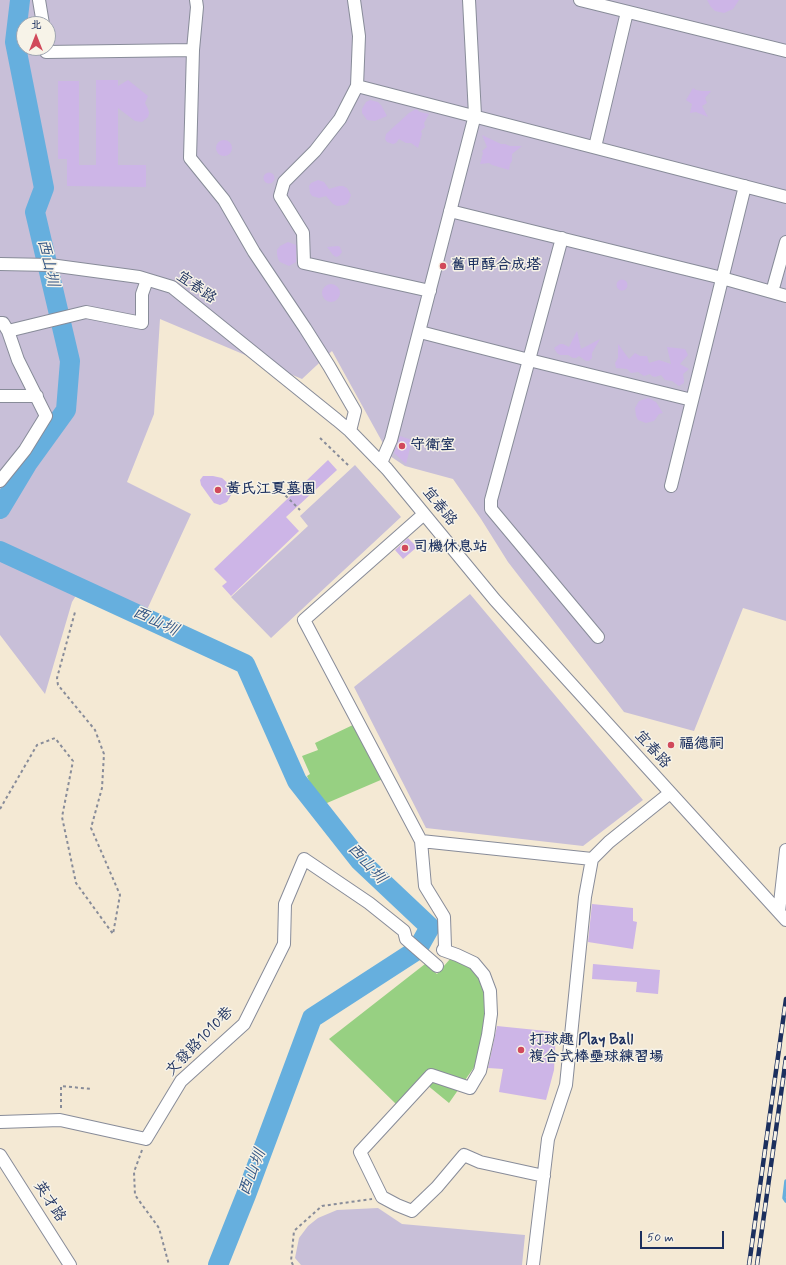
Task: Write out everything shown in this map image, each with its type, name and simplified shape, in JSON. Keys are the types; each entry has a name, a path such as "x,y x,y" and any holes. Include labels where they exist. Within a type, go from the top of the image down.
{"street":[{"path":"40,0 42,16"},
{"path":"196,0 197,7 193,50 190,158 224,200 254,252 305,328 355,411 350,431"},
{"path":"354,0 359,36 357,86 340,119 315,152 284,182 280,196 303,233 304,263 430,291"},
{"path":"381,463 391,440 475,115 469,0"},
{"path":"580,0 786,51"},
{"path":"594,147 627,12"},
{"path":"56,52 193,50"},
{"path":"357,86 475,115 786,197"},
{"path":"671,486 745,186"},
{"path":"450,212 562,238 722,278 786,296"},
{"path":"562,238 491,500 491,509 598,637"},
{"path":"772,292 786,242"},
{"name":"宜春路","path":"6,264 50,265 139,278 172,287 350,431 381,463 495,600 782,916"},
{"path":"0,481 24,450 46,416 18,360 4,327 86,312 142,323 142,294 147,280"},
{"path":"420,332 692,400"},
{"path":"0,396 37,396"},
{"path":"424,514 304,620 421,841 425,886 444,917 445,947 443,950 474,963 484,976 490,991 491,1014 480,1071 470,1088 431,1075 360,1152 382,1197 412,1211 437,1187 464,1155 480,1162 544,1176"},
{"path":"533,1265 548,1139 566,1085 585,897 592,859 609,842 670,793"},
{"path":"421,841 592,859"},
{"path":"782,916 786,850"},
{"name":"文發路1010巷","path":"146,1139 182,1081 244,1024 284,944 285,904 304,859 369,903 398,926 404,931 406,939 437,966"},
{"path":"0,1122 60,1120 146,1139"},
{"name":"英才路","path":"0,1155 70,1265"}],"path":[{"path":"320,438 349,466"},
{"path":"277,487 300,510"},
{"path":"0,809 37,745 55,738 73,761 62,817 76,883 113,934 120,895 91,828 102,788 104,754 95,730 58,685 57,678 76,612"},
{"path":"60,1120 61,1086 92,1089"},
{"path":"146,1139 134,1172 136,1195 159,1228 169,1265"},
{"path":"293,1265 290,1261 294,1231 322,1206 382,1197"}],"shaded area":[{"path":"0,0 786,0 786,621 743,608 694,731 624,712 508,562 481,519 453,479 405,466 390,456 332,351 302,379 160,319 154,414 127,482 191,514 145,614 83,584 72,602 45,694 0,635"},
{"path":"355,465 401,517 271,638 231,597 308,526 300,516"},
{"path":"470,594 643,800 583,846 426,828 354,687"},
{"path":"378,1208 402,1224 525,1235 522,1265 301,1265 295,1258 299,1238 308,1226 318,1218 337,1210"}],"green space":[{"path":"355,724 383,779 320,806 307,776 310,774 302,756 318,750 315,743"},
{"path":"450,959 456,960 476,970 487,997 487,1025 477,1063 449,1103 421,1080 396,1104 329,1039 425,964 437,974"}],"building":[{"path":"707,0 739,0 733,9 724,13 715,11"},
{"path":"96,80 118,80 118,86 128,80 148,96 145,103 149,113 148,117 142,122 135,121 118,108 118,165 146,165 146,187 67,186 67,159 58,159 58,81 79,81 79,165 96,165"},
{"path":"693,88 702,91 711,91 705,98 707,103 702,106 708,117 696,112 690,113 692,104 686,100"},
{"path":"370,100 378,102 387,116 375,121 367,120 362,113 362,109 366,102"},
{"path":"416,109 420,112 429,114 424,123 425,127 421,131 422,134 418,148 411,143 406,143 399,139 393,144 387,142 385,139 386,134 409,113"},
{"path":"482,135 501,144 522,146 512,154 512,161 509,170 489,163 480,164 483,153 482,151 487,147"},
{"path":"224,140 231,145 232,148 227,155 224,156 217,151 216,148 221,141"},
{"path":"267,173 271,173 273,174 273,182 267,183 264,180 264,176"},
{"path":"318,180 324,182 329,189 339,186 347,188 351,195 348,203 337,206 333,204 326,196 319,198 312,196 309,186 311,183"},
{"path":"288,242 296,245 296,262 289,266 280,262 277,254 277,250 280,246"},
{"path":"338,246 342,252 336,257 327,247"},
{"path":"622,279 626,281 628,285 626,289 622,291 618,289 616,285 618,281"},
{"path":"331,284 337,287 340,293 337,299 331,302 325,299 322,293 325,287"},
{"path":"577,331 581,349 600,339 592,353 592,358 589,361 586,361 579,356 573,358 568,355 560,355 554,348 560,344 569,347"},
{"path":"618,344 629,359 635,353 640,356 647,356 649,363 659,360 671,364 667,347 685,349 688,355 680,364 689,369 683,374 684,383 679,386 672,381 665,380 661,375 655,377 650,374 644,376 638,372 631,373 627,369 616,368 615,363 618,358"},
{"path":"648,398 656,402 663,413 659,414 654,421 646,423 638,420 635,408 639,401"},
{"name":"守衛室","path":"400,436 412,440 406,464 394,453"},
{"path":"328,460 337,470 286,517 299,531 231,596 222,586 227,582 214,569"},
{"name":"黃氏江夏墓園","path":"203,476 222,478 231,486 231,495 227,502 220,505 214,503 201,485 200,480"},
{"name":"司機休息站","path":"408,538 417,547 403,559 395,550"},
{"path":"592,904 633,908 633,921 637,922 633,949 588,942"},
{"path":"593,964 660,970 658,994 636,992 637,982 592,979"},
{"name":"打球趣 Play Ball 複合式棒壘球練習場","path":"497,1026 556,1032 554,1070 546,1100 499,1092 503,1069 488,1068"}],"waterway":[{"name":"西山圳","path":"0,509 27,464 66,410 70,361 35,212 44,188 15,42 20,0"},
{"name":"西山圳","path":"0,551 245,664 297,781 360,861 430,927 417,950 312,1018 246,1195 218,1265"},
{"path":"786,1181 784,1198 786,1201"}],"railway":[{"path":"749,1265 786,999"},
{"path":"757,1265 786,1058"}],"place":[{"name":"舊甲醇合成塔","path":"443,266"},
{"name":"守衛室","path":"402,446"},
{"name":"黃氏江夏墓園","path":"218,490"},
{"name":"司機休息站","path":"405,548"},
{"name":"福德祠","path":"671,745"},
{"name":"打球趣 Play Ball 複合式棒壘球練習場","path":"521,1050"}]}
